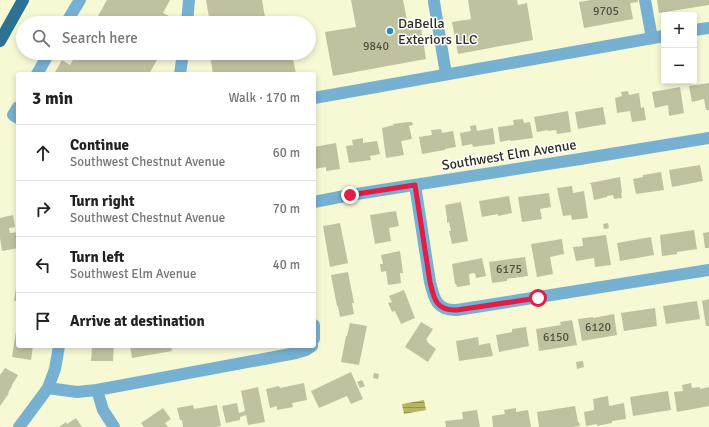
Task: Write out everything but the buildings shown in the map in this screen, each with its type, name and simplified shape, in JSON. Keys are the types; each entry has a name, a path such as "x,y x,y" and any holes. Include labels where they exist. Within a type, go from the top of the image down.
{"main road":[{"path":"0,41 23,0"}],"street":[{"path":"70,16 80,0"},
{"path":"187,16 189,0"},
{"path":"645,0 652,38"},
{"path":"434,2 446,74"},
{"path":"697,30 709,28"},
{"path":"316,98 661,36"},
{"path":"38,72 45,60"},
{"path":"180,72 182,60"},
{"name":"Southwest Elm Avenue","path":"316,202 709,138"},
{"path":"415,185 430,282 434,298 441,307 449,311 709,270"},
{"path":"19,427 48,388 55,369 59,348"},
{"path":"48,388 76,392 97,390 296,353 309,348"},
{"path":"97,390 103,410 114,427"}],"shaded area":[{"path":"424,400 426,410 404,414 402,404"}],"place":[{"name":"DaBella Exteriors LLC","path":"390,31"}],"route":[{"path":"350,195 415,185 430,282 434,298 441,307 449,311 538,298"}]}
